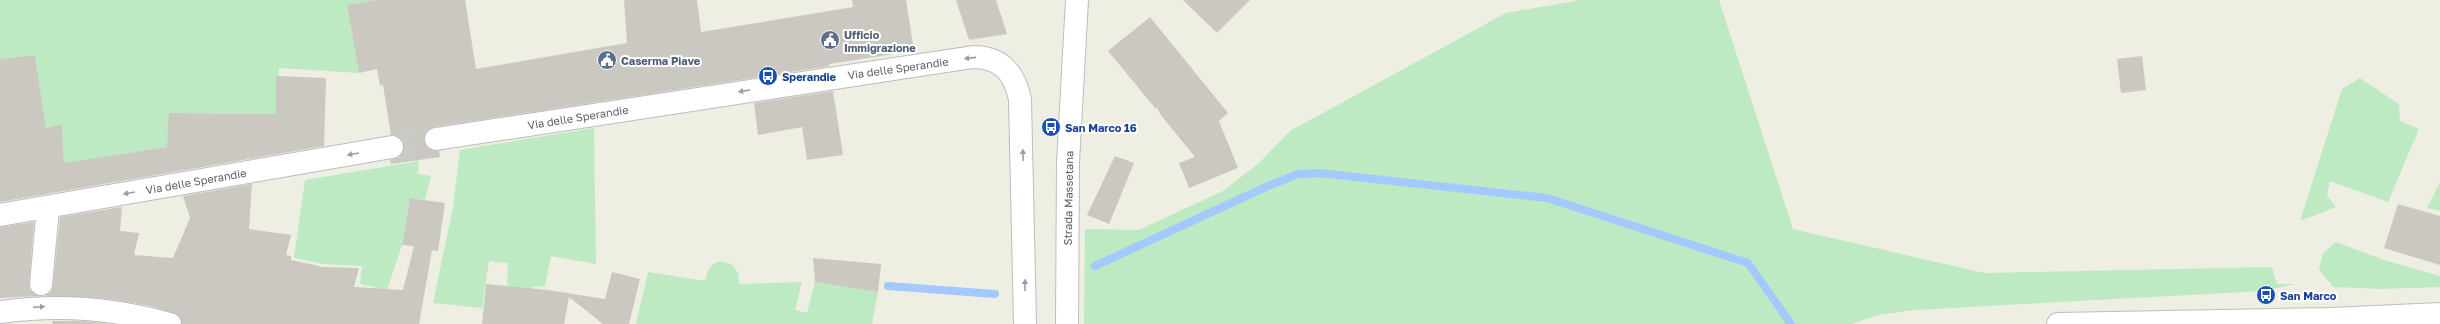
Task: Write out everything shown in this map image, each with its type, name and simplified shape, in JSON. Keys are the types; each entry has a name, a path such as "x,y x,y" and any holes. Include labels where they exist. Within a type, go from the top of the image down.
{"street":[{"name":"Strada Massetana","path":"1067,324 1068,162 1077,0"},
{"name":"Via delle Sperandie","path":"436,139 828,78 973,57 991,58 1008,72 1016,84 1020,99 1025,324"},
{"name":"Via delle Sperandie","path":"0,215 48,208 392,147"},
{"path":"41,284 48,208"},
{"path":"0,312 39,307 63,307 123,314 170,324"},
{"path":"2058,324 2330,319 2440,314"}],"green space":[{"path":"0,0 376,0 347,5 359,73 279,68 276,114 170,113 167,147 64,163 62,126 46,128 35,55 0,59"},
{"path":"1581,0 1719,0 1793,229 1984,273 2272,267 2277,284 2296,284 2262,291 1915,310 1878,315 1852,324 1084,324 1085,229 1139,230 1223,191 1259,163 1290,131 1506,13"},
{"path":"2360,78 2399,104 2400,121 2419,129 2388,202 2330,181 2327,195 2336,207 2300,221 2342,89"},
{"path":"594,128 596,264 551,256 545,286 532,287 533,298 507,285 508,263 489,261 482,308 433,303 453,207 460,150"},
{"path":"419,161 418,174 431,176 425,200 410,198 402,245 387,290 360,284 362,266 322,264 294,258 305,180"},
{"path":"2440,182 2440,211 2427,208"},
{"path":"2336,242 2384,260 2440,276 2440,287 2382,289 2333,287 2319,269 2323,253"},
{"path":"721,261 733,265 739,275 739,284 802,282 795,310 807,313 815,282 878,292 872,324 636,324 648,272 705,281 712,265"}],"building":[{"name":"Caserma Piave","path":"376,0 465,0 476,69 627,43 624,0 697,0 701,32 853,7 852,0 906,0 914,51 829,64 830,66 434,127 425,134 424,141 431,150 439,151 440,157 391,164 390,160 400,157 404,152 404,144 401,139 391,135 383,85 380,86 377,69 359,73 347,5"},
{"path":"956,0 996,0 1007,34 969,40"},
{"path":"1183,0 1250,0 1217,33"},
{"path":"1150,17 1228,113 1219,121 1238,168 1189,188 1179,163 1195,157 1160,114 1157,107 1156,109 1108,51"},
{"path":"35,55 46,128 62,125 64,163 167,147 169,113 276,114 276,77 278,76 326,78 324,146 0,202 0,59"},
{"path":"2142,56 2146,90 2121,93 2117,59"},
{"path":"833,91 843,155 807,160 802,127 758,135 754,103"},
{"path":"1115,156 1134,163 1109,224 1087,215"},
{"path":"252,184 249,229 291,235 286,255 291,256 291,260 323,267 359,268 354,287 403,290 414,246 402,245 410,198 445,203 438,251 432,250 419,324 182,324 178,315 151,306 108,299 44,296 51,292 53,285 60,217 122,207 120,231 139,233 134,255 173,258 190,218 183,196"},
{"path":"2398,204 2440,216 2440,265 2384,248"},
{"path":"34,222 29,283 30,290 39,296 0,298 0,227"},
{"path":"813,258 881,264 878,292 815,282"},
{"path":"612,272 640,279 629,324 603,324 569,297 564,324 482,324 486,284 548,290 605,299"},
{"path":"52,321 85,321 108,324 53,324"}],"waterway":[{"path":"1095,266 1268,186 1298,174 1320,173 1547,198 1748,263 1791,324"},
{"path":"888,286 995,294"}],"tunnel":[{"path":"392,147 436,139"}],"place":[{"name":"Ufficio Immigrazione","path":"830,40"},
{"name":"Caserma Piave","path":"607,60"},
{"name":"Sperandie","path":"768,76"},
{"name":"San Marco 16","path":"1051,127"},
{"name":"San Marco","path":"2266,295"}]}
